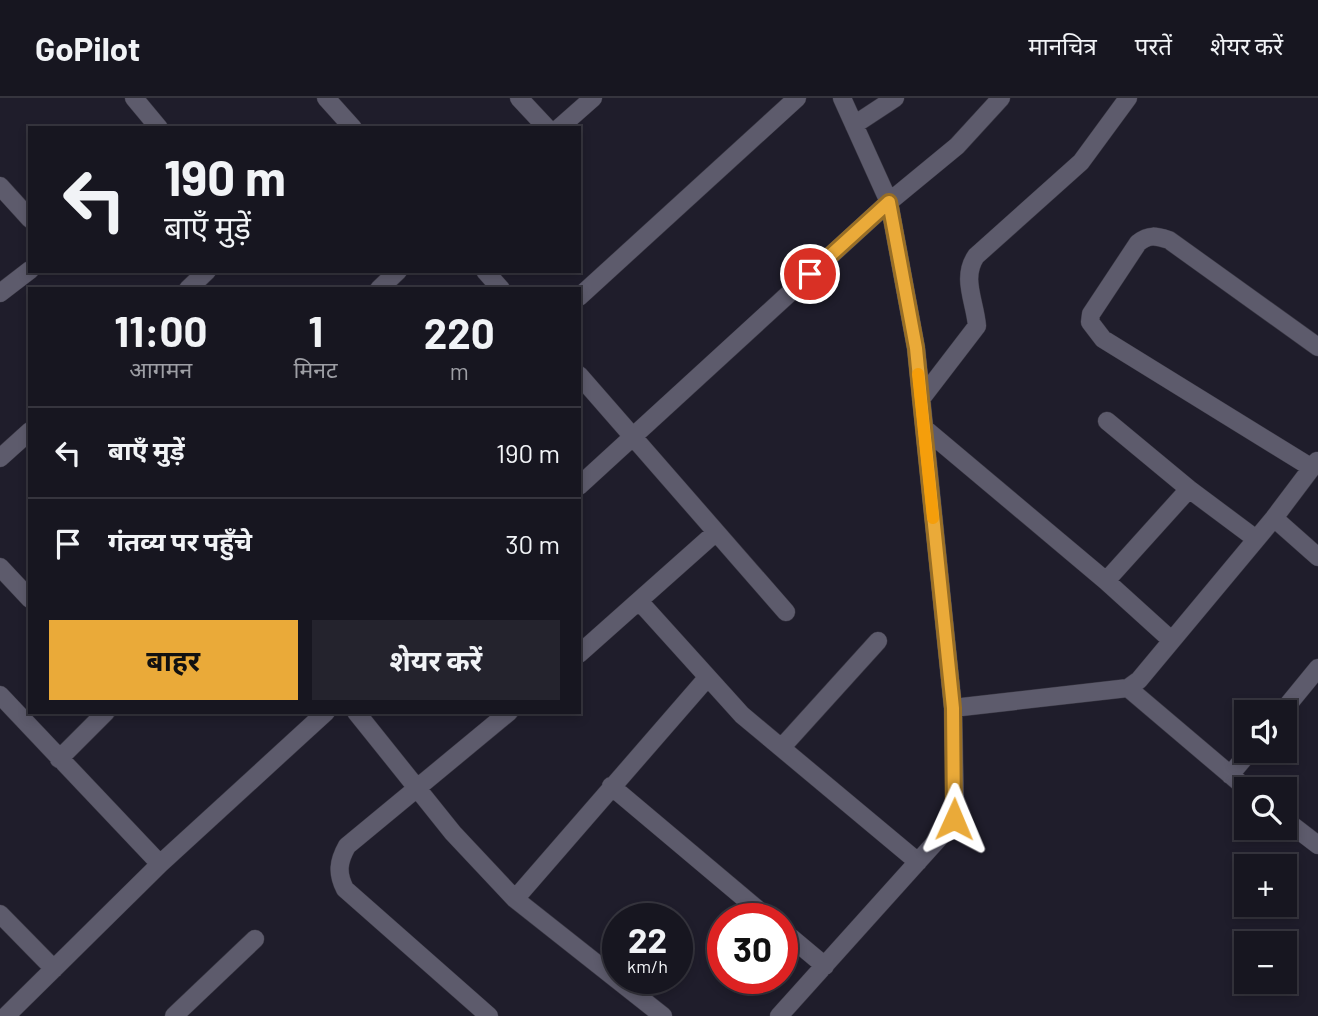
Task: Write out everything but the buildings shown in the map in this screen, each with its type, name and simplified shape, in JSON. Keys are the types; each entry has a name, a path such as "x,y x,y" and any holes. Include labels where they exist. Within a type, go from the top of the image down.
{"street":[{"path":"134,98 157,126"},
{"path":"326,98 351,126"},
{"path":"519,98 545,126"},
{"path":"561,126 593,98"},
{"path":"581,295 797,98"},
{"path":"779,1016 954,819 953,708 916,348 889,202 842,98"},
{"path":"854,125 895,98"},
{"path":"581,484 889,202 957,146 1001,98"},
{"path":"921,399 977,326 968,279 969,267 976,256 1081,162 1128,98"},
{"path":"0,186 28,217"},
{"path":"953,708 1128,688 1139,680 1170,639 1274,518 1315,464 1103,339 1090,322 1091,314 1138,243 1146,237 1156,236 1169,240 1318,347"},
{"path":"0,293 28,272"},
{"path":"190,287 205,273"},
{"path":"381,287 396,273"},
{"path":"487,273 499,287"},
{"path":"581,377 786,612"},
{"path":"1108,421 1189,489 1256,539"},
{"path":"924,428 1107,581 1170,639"},
{"path":"0,458 28,433"},
{"path":"1107,581 1189,489"},
{"path":"1274,518 1318,557"},
{"path":"581,652 715,533"},
{"path":"0,567 28,597"},
{"path":"639,601 741,715 918,862"},
{"path":"782,747 878,641"},
{"path":"1292,700 1318,668"},
{"path":"515,899 707,678"},
{"path":"1128,688 1234,778"},
{"path":"0,695 160,864"},
{"path":"59,759 104,714"},
{"path":"6,1016 160,864 324,714"},
{"path":"358,714 453,833 515,899 663,1016"},
{"path":"489,1016 345,889 339,875 340,858 347,846 507,714"},
{"path":"1230,775 1240,763"},
{"path":"611,786 750,903"},
{"path":"1297,828 1318,845"},
{"path":"0,914 54,969"},
{"path":"174,1016 255,939"},
{"path":"798,943 825,966"}],"slow traffic":[{"path":"918,374 933,518"}],"route":[{"path":"810,274 889,202 916,348 953,708 954,819"}]}
